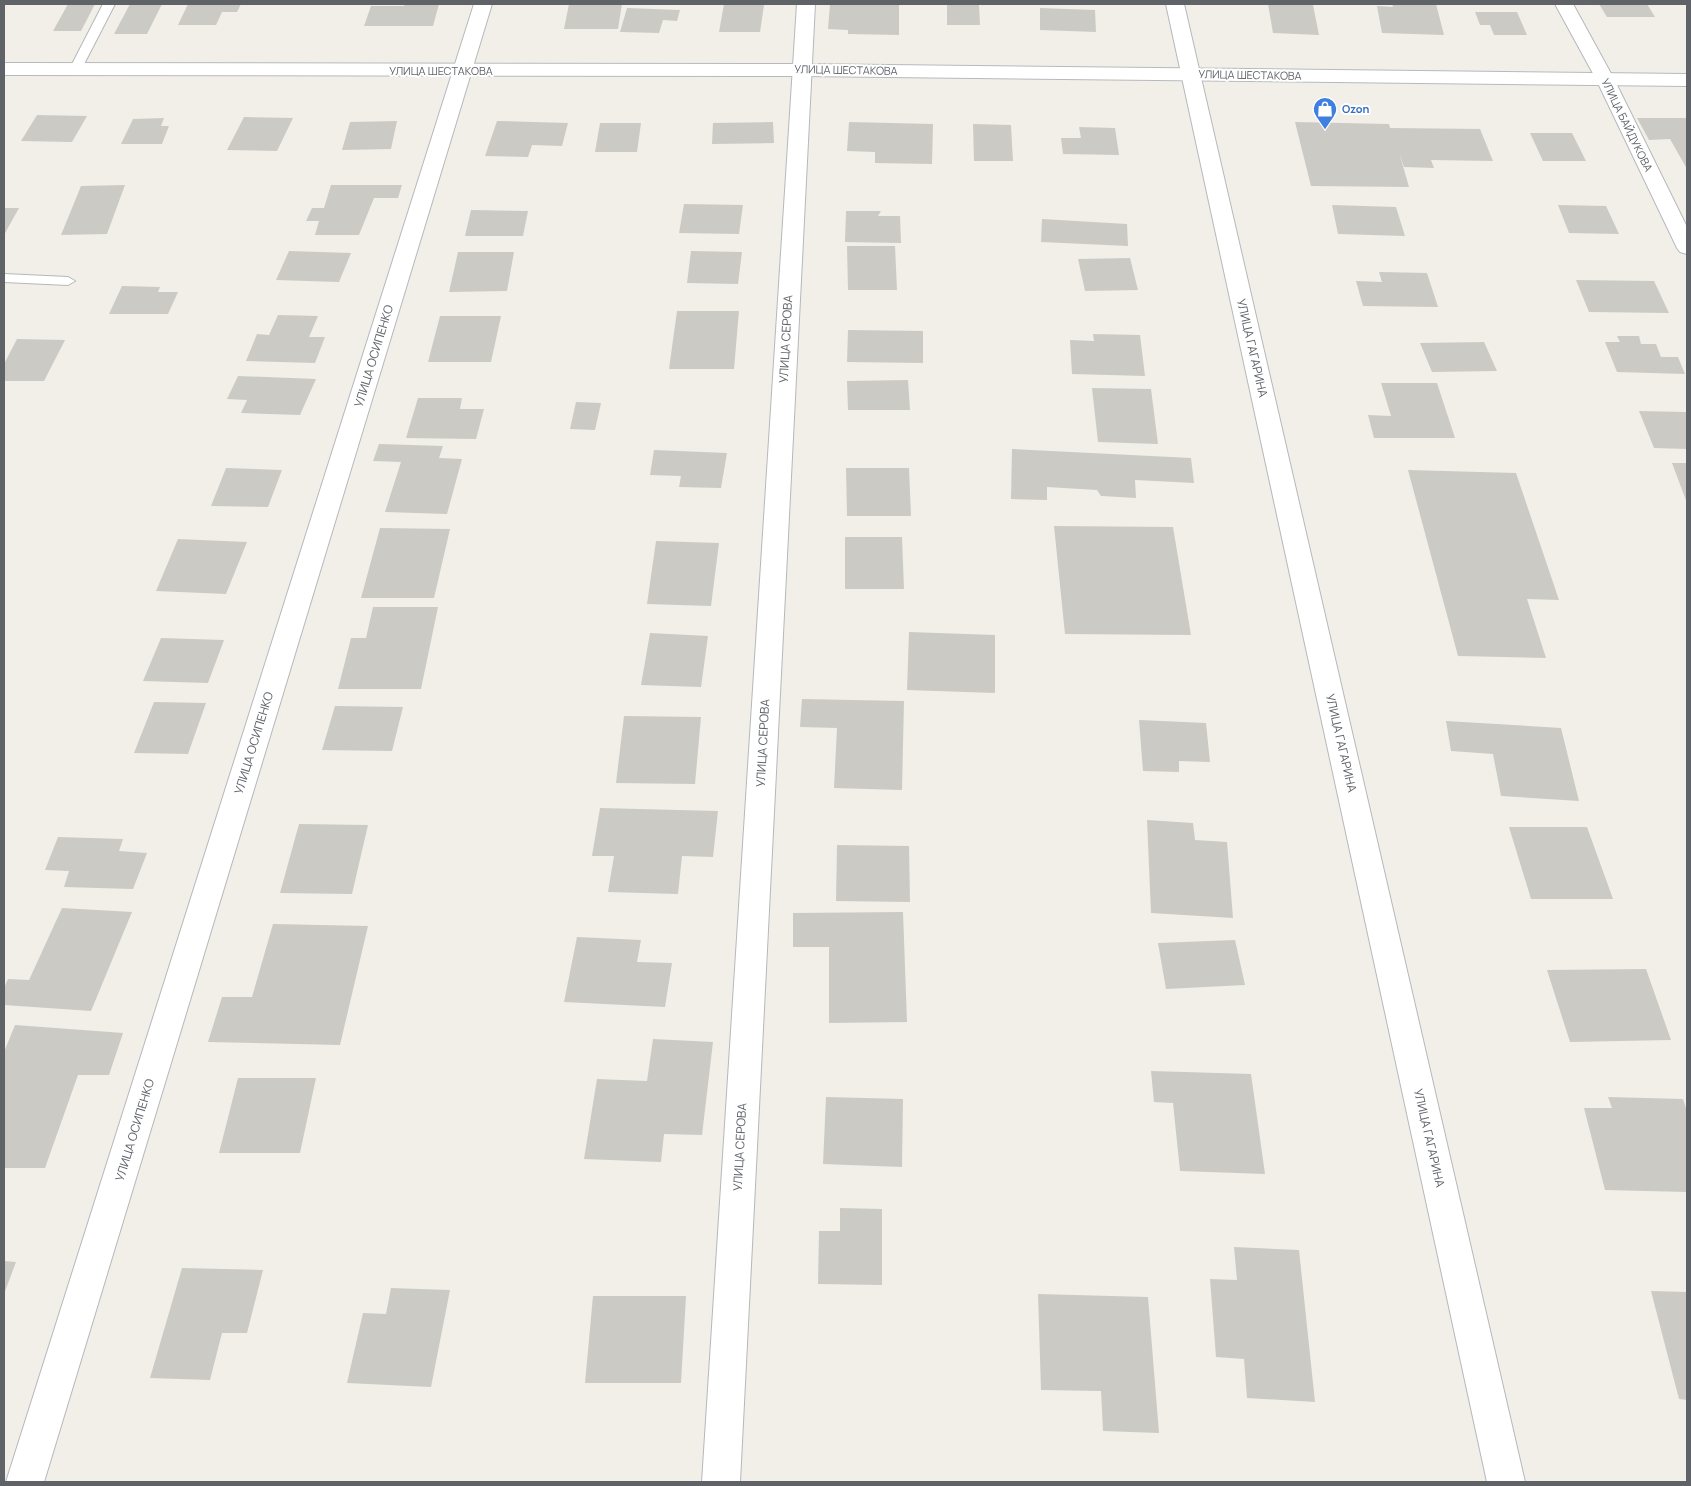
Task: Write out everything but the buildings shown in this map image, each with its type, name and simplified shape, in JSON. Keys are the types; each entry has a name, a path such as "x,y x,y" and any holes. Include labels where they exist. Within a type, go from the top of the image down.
{"street":[{"name":"УЛИЦА ОСИПЕНКО","path":"26,1482 483,4"},
{"name":"УЛИЦА СЕРОВА","path":"722,1482 806,4"},
{"name":"УЛИЦА ГАГАРИНА","path":"1175,4 1506,1482"},
{"name":"УЛИЦА БАЙДУКОВА","path":"1564,4 1605,79 1687,248"},
{"name":"УЛИЦА ШЕСТАКОВА","path":"4,69 801,70 1687,80"}],"lane":[{"path":"75,70 109,4"},
{"path":"4,278 68,281"}],"place":[{"name":"Ozon","path":"1325,130"}]}
